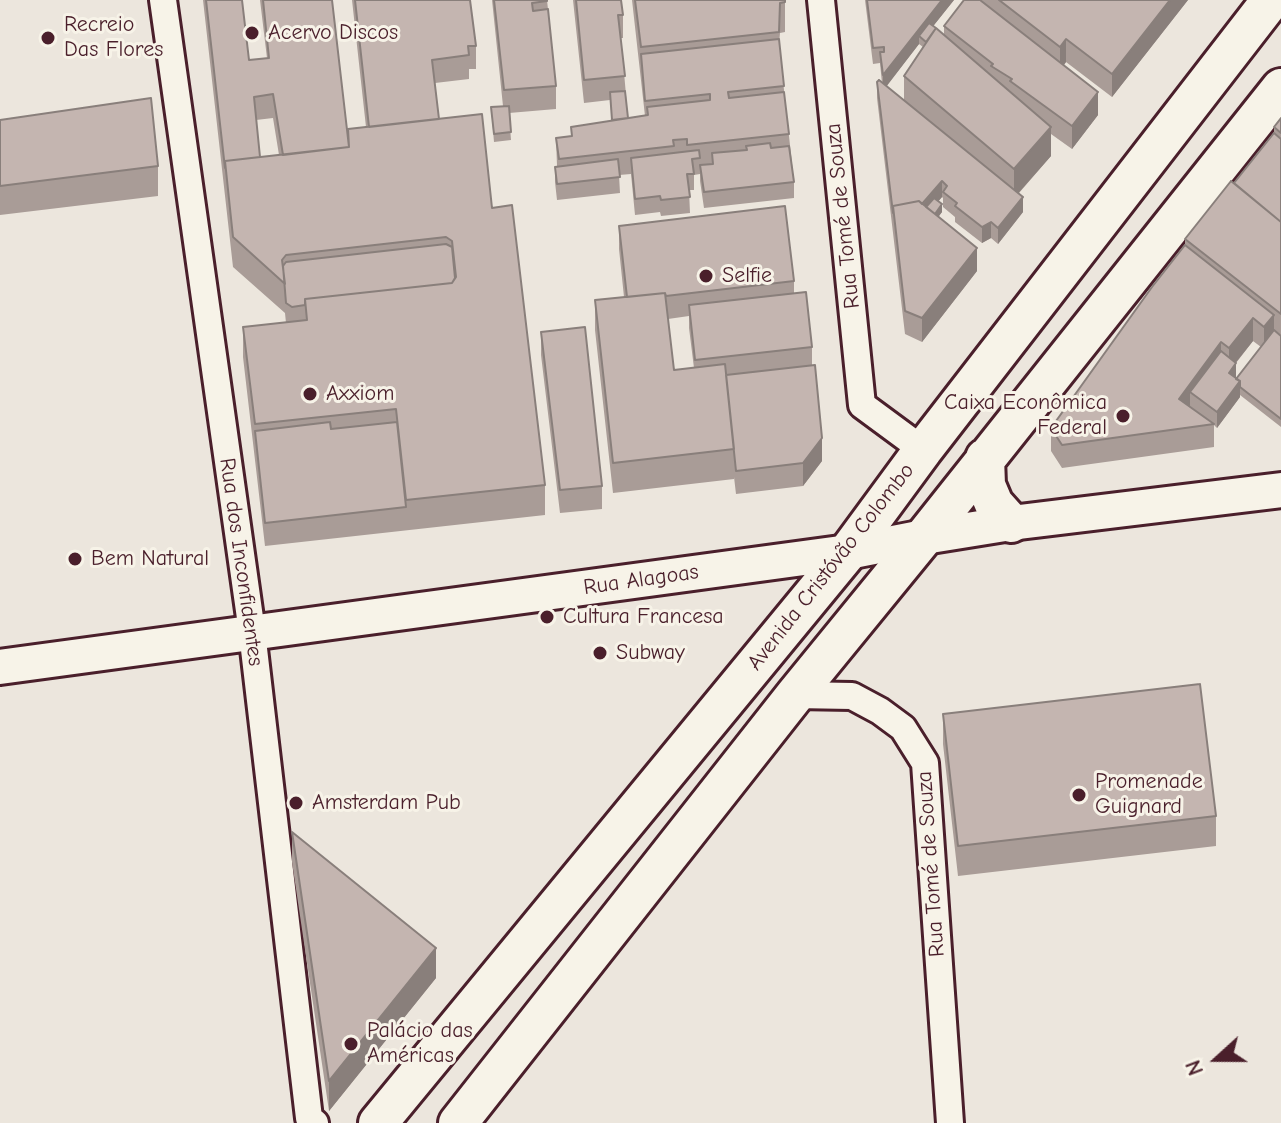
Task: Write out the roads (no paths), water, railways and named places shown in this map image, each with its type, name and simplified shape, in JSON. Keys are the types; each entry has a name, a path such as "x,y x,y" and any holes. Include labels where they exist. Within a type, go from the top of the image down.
{"main road":[{"name":"Avenida Cristóvão Colombo","path":"378,1123 848,552 923,450 1271,0"},
{"path":"458,1123 795,695 1281,88"},
{"path":"985,458 986,485 994,504 1011,523"}],"street":[{"name":"Rua dos Inconfidentes","path":"163,0 252,632 309,1118 315,1123"},
{"name":"Rua Tomé de Souza","path":"821,0 862,405 923,450"},
{"name":"Rua Alagoas","path":"0,667 848,552 1011,523 1281,490"},
{"name":"Rua Tomé de Souza","path":"795,695 852,696 903,728 925,763 950,1123"}],"place":[{"name":"Acervo Discos","path":"252,33"},
{"name":"Recreio Das Flores","path":"48,38"},
{"name":"Selfie","path":"706,276"},
{"name":"Axxiom","path":"310,394"},
{"name":"Caixa Econômica Federal","path":"1123,416"},
{"name":"Bem Natural","path":"75,559"},
{"name":"Cultura Francesa","path":"547,617"},
{"name":"Subway","path":"600,653"},
{"name":"Promenade Guignard","path":"1079,795"},
{"name":"Amsterdam Pub","path":"296,803"},
{"name":"Palácio das Américas","path":"351,1044"}]}
